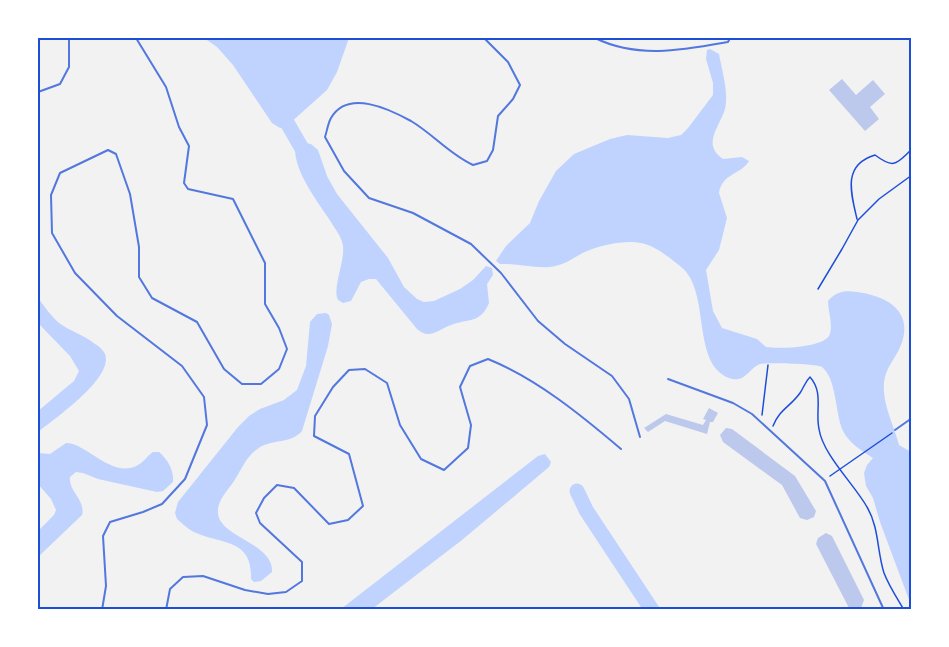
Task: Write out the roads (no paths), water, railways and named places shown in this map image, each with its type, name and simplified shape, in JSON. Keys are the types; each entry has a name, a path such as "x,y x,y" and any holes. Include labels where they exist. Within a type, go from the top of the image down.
{"lane":[{"path":"38,92 60,84 69,67 69,38"},
{"path":"102,609 106,585 103,536 110,522 162,504 185,479 207,425 204,397 182,366 117,316 75,273 52,233 51,195 60,173 108,150 116,154 130,194 139,247 139,277 152,298 197,322 224,369 242,384 261,384 279,369 286,349 279,328 265,304 265,263 233,199 188,189 184,183 189,147 179,127 166,87 136,38"},
{"path":"484,38 508,62 520,85 513,99 498,116 493,150 487,160 473,165 458,158 412,122 371,103 346,105 331,118 325,137 344,171 369,198 413,213 471,244 501,273 538,321 565,344 612,375 629,399 640,437"},
{"path":"596,38 609,44 644,51 664,52 728,42 730,38"},
{"path":"166,609 170,589 183,577 203,576 245,590 268,594 286,592 302,581 302,562 260,523 256,513 264,498 277,485 294,488 329,524 348,520 363,506 349,454 314,436 315,416 333,387 349,370 365,369 387,383 400,425 421,459 444,470 468,448 471,425 460,387 470,366 488,359 513,369 586,420 621,449"},
{"path":"668,379 733,403 771,430 825,481 884,609"},
{"path":"895,430 912,418"}],"water":[{"path":"204,38 349,38 337,72 327,90 289,124 280,128 272,123 233,65 217,47"},
{"path":"710,49 719,54 726,96 725,109 715,132 713,146 723,159 742,157 749,161 721,186 719,193 727,218 719,250 706,270 713,311 722,328 757,339 766,347 811,345 826,339 830,334 828,301 838,293 849,291 878,297 895,307 901,314 904,333 901,345 886,373 884,391 899,445 911,452 911,605 873,498 866,486 864,473 873,458 852,443 843,431 833,388 827,372 822,367 760,364 739,379 729,378 717,370 709,358 696,292 690,277 672,259 646,244 628,242 606,245 552,267 500,264 496,261 506,246 530,223 556,171 574,154 610,139 627,135 668,138 681,135 713,95 713,83 706,59 707,50"},
{"path":"296,143 311,144 318,150 327,176 337,194 388,258 404,287 417,299 424,302 434,301 460,289 473,280 486,266 492,268 493,275 487,284 489,303 486,310 473,319 426,334 417,329 376,279 361,282 351,301 343,303 338,300 342,243 301,173 295,152"},
{"path":"38,298 59,323 101,348 105,354 105,364 92,386 69,408 38,432 38,411 74,381 79,371 70,356 38,323"},
{"path":"326,313 332,324 328,346 302,431 292,438 262,446 252,453 219,505 218,513 227,528 265,554 270,562 272,572 261,581 254,582 251,579 250,565 240,549 232,544 192,531 177,519 175,513 178,502 238,427 260,409 284,400 297,390 306,366 310,322 317,314"},
{"path":"66,443 83,449 119,468 138,465 153,452 159,452 170,466 173,482 163,491 157,492 76,472 70,477 70,482 82,505 82,515 38,557 38,531 56,510 51,499 38,484 38,453 50,454"},
{"path":"545,454 551,462 549,467 462,540 372,609 341,609 538,456"}],"waterway":[{"path":"278,107 308,159"},
{"path":"577,491 586,510 652,610"}]}
